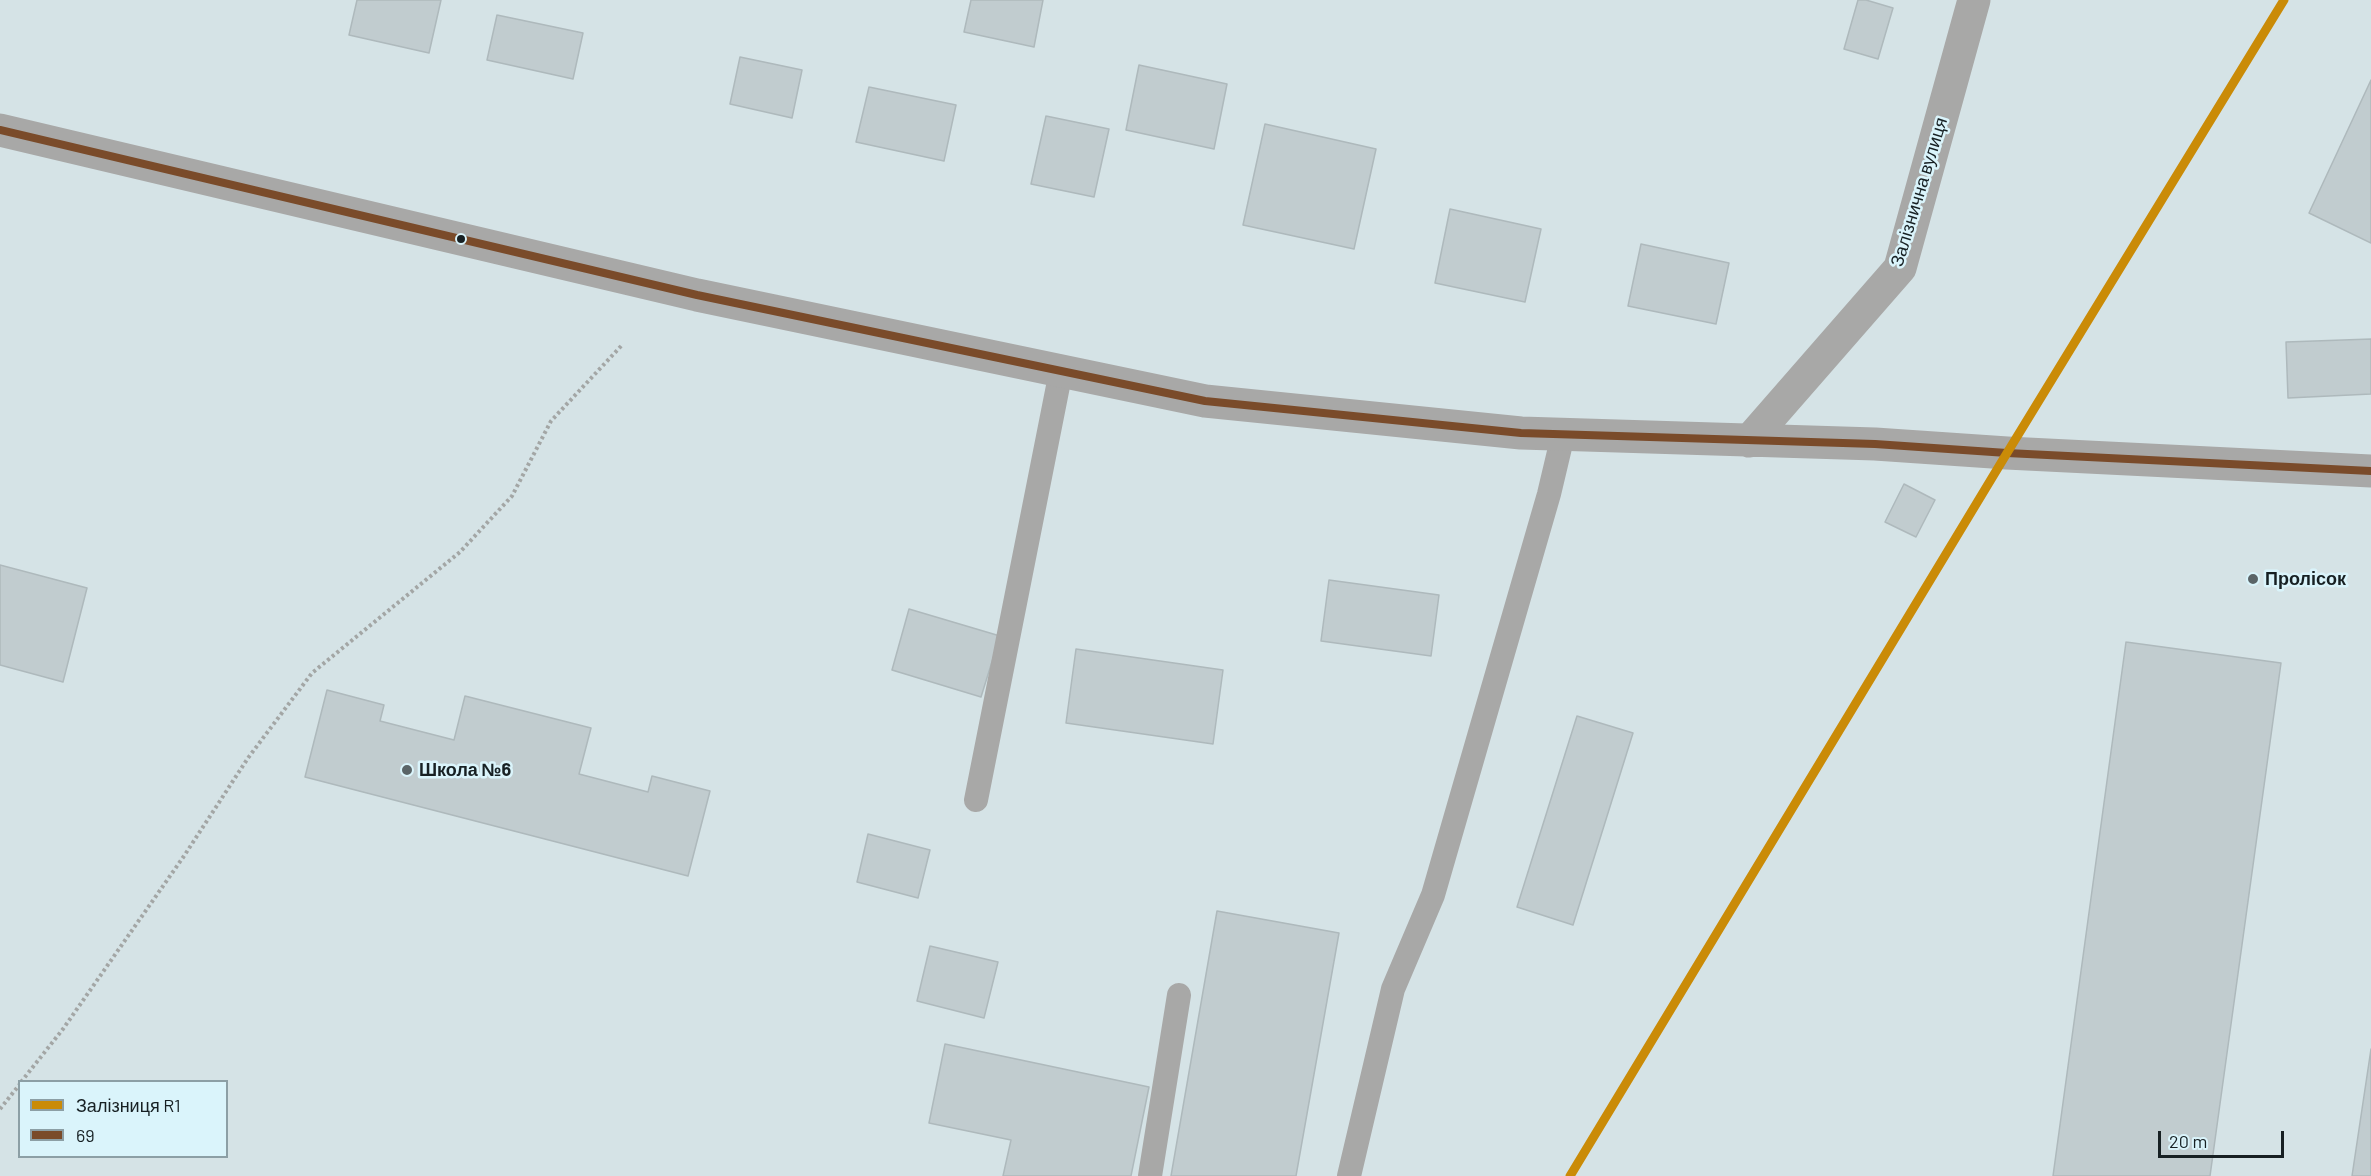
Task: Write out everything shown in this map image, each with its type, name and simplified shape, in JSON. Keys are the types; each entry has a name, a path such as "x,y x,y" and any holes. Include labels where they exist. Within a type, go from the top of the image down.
{"street":[{"name":"Залізнична вулиця","path":"1749,441 1900,268 1974,0"},
{"path":"0,130 686,292 1205,401 1521,433 1875,444 2007,453 2371,471"}],"lane":[{"path":"976,800 1061,371"},
{"path":"1349,1176 1393,989 1433,895 1549,494 1563,435"},
{"path":"1150,1176 1179,995"}],"path":[{"path":"22,1080 63,1029 184,856 248,758 312,673 460,552 512,496 551,421 623,345"},
{"path":"0,1108 18,1086"}],"building":[{"path":"357,0 441,0 429,53 349,35"},
{"path":"971,0 1043,0 1034,47 964,32"},
{"path":"1858,0 1893,8 1878,59 1844,49"},
{"path":"497,15 583,33 573,79 487,60"},
{"path":"740,57 802,70 792,118 730,104"},
{"path":"1139,65 1227,84 1214,149 1126,130"},
{"path":"2371,80 2371,243 2309,213"},
{"path":"869,87 956,105 944,161 856,142"},
{"path":"1046,116 1109,129 1094,197 1031,184"},
{"path":"1265,124 1376,149 1354,249 1243,225"},
{"path":"1450,209 1541,229 1525,302 1435,283"},
{"path":"1641,244 1729,263 1716,324 1628,306"},
{"path":"2371,339 2371,394 2288,398 2286,342"},
{"path":"1904,484 1935,500 1916,537 1885,522"},
{"path":"0,565 87,588 63,682 0,665"},
{"path":"1329,580 1439,595 1431,656 1321,641"},
{"path":"909,609 1000,636 981,697 892,670"},
{"path":"2126,642 2281,663 2210,1176 2053,1176"},
{"path":"1076,649 1223,670 1213,744 1066,723"},
{"path":"327,690 384,705 380,721 454,740 465,696 591,728 579,774 648,792 652,776 710,791 688,876 305,777"},
{"path":"1577,716 1633,733 1573,925 1517,907"},
{"path":"868,834 930,850 918,898 857,882"},
{"path":"1217,911 1339,933 1296,1176 1171,1176"},
{"path":"930,946 998,962 984,1018 917,1001"},
{"path":"945,1044 1149,1087 1131,1176 1003,1176 1011,1140 929,1123"},
{"path":"2371,1049 2371,1176 2352,1176"}],"rail line":[{"name":"R1","path":"1570,1176 2284,0"}],"transit line":[{"name":"69","path":"0,130 697,295 1205,401 1521,433 1875,444 2007,453 2371,471"}],"place":[{"name":"Пролісок","path":"2253,579"},
{"name":"Школа №6","path":"407,770"}]}
